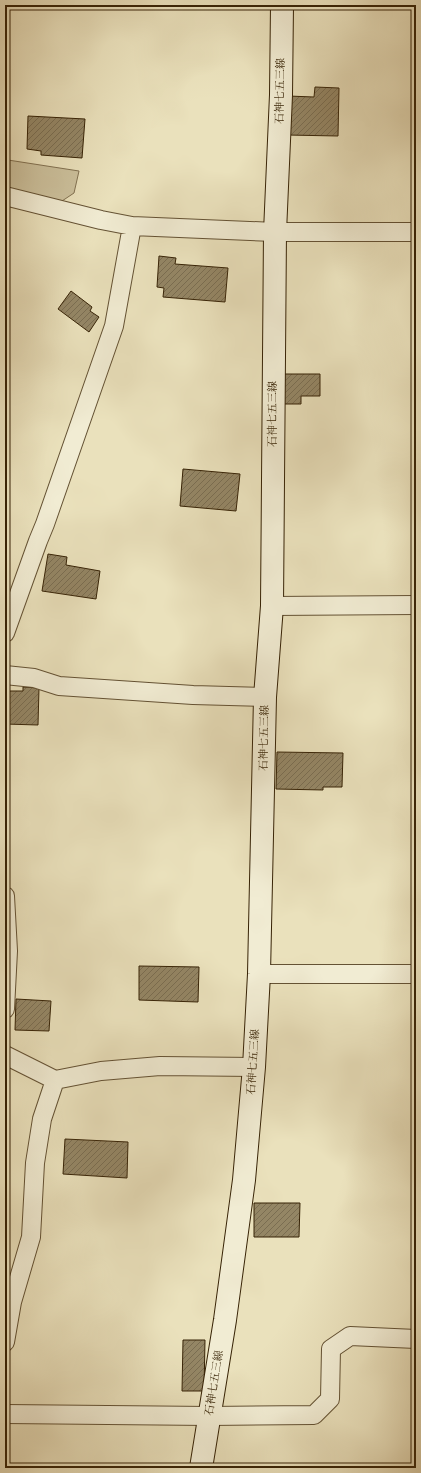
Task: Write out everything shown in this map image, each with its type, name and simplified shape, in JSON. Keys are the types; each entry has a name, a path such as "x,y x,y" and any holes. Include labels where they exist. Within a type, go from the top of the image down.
{"main road":[{"name":"石神七五三線","path":"201,1468 244,1180 254,1067 259,974 266,697 272,606 275,232 281,95 282,5"}],"street":[{"path":"5,196 101,220 132,226 275,232 416,232"},
{"path":"5,633 48,517 114,326 132,226"},
{"path":"272,606 416,605"},
{"path":"5,675 34,678 60,686 193,695 266,697"},
{"path":"5,896 8,951 5,1009"},
{"path":"259,974 416,974"},
{"path":"5,1055 55,1080 101,1071 160,1066 254,1067"},
{"path":"5,1342 12,1302 31,1237 35,1164 42,1119 55,1080"},
{"path":"5,1414 209,1416 314,1415 330,1399 331,1349 350,1336 416,1339"}],"shaded area":[{"path":"8,160 79,171 74,193 59,203 8,189"}],"building":[{"path":"315,87 339,88 338,136 287,135 288,96 314,97"},
{"path":"28,116 85,119 82,158 41,155 41,151 27,149"},
{"path":"159,256 176,258 175,264 228,268 225,302 163,297 164,288 157,287"},
{"path":"71,291 92,307 90,311 99,317 89,332 58,309"},
{"path":"280,374 320,374 320,396 301,396 301,404 280,404"},
{"path":"183,469 240,474 236,511 180,506"},
{"path":"48,554 67,557 66,565 100,571 96,599 42,591"},
{"path":"23,687 39,688 38,725 5,724 5,691 23,691"},
{"path":"277,752 343,753 342,787 323,787 323,790 276,789"},
{"path":"139,966 199,967 198,1002 139,1000"},
{"path":"16,999 51,1001 49,1031 15,1030"},
{"path":"65,1139 128,1142 127,1178 63,1174"},
{"path":"254,1203 300,1203 299,1237 254,1237"},
{"path":"183,1340 205,1340 204,1391 182,1391"}]}
